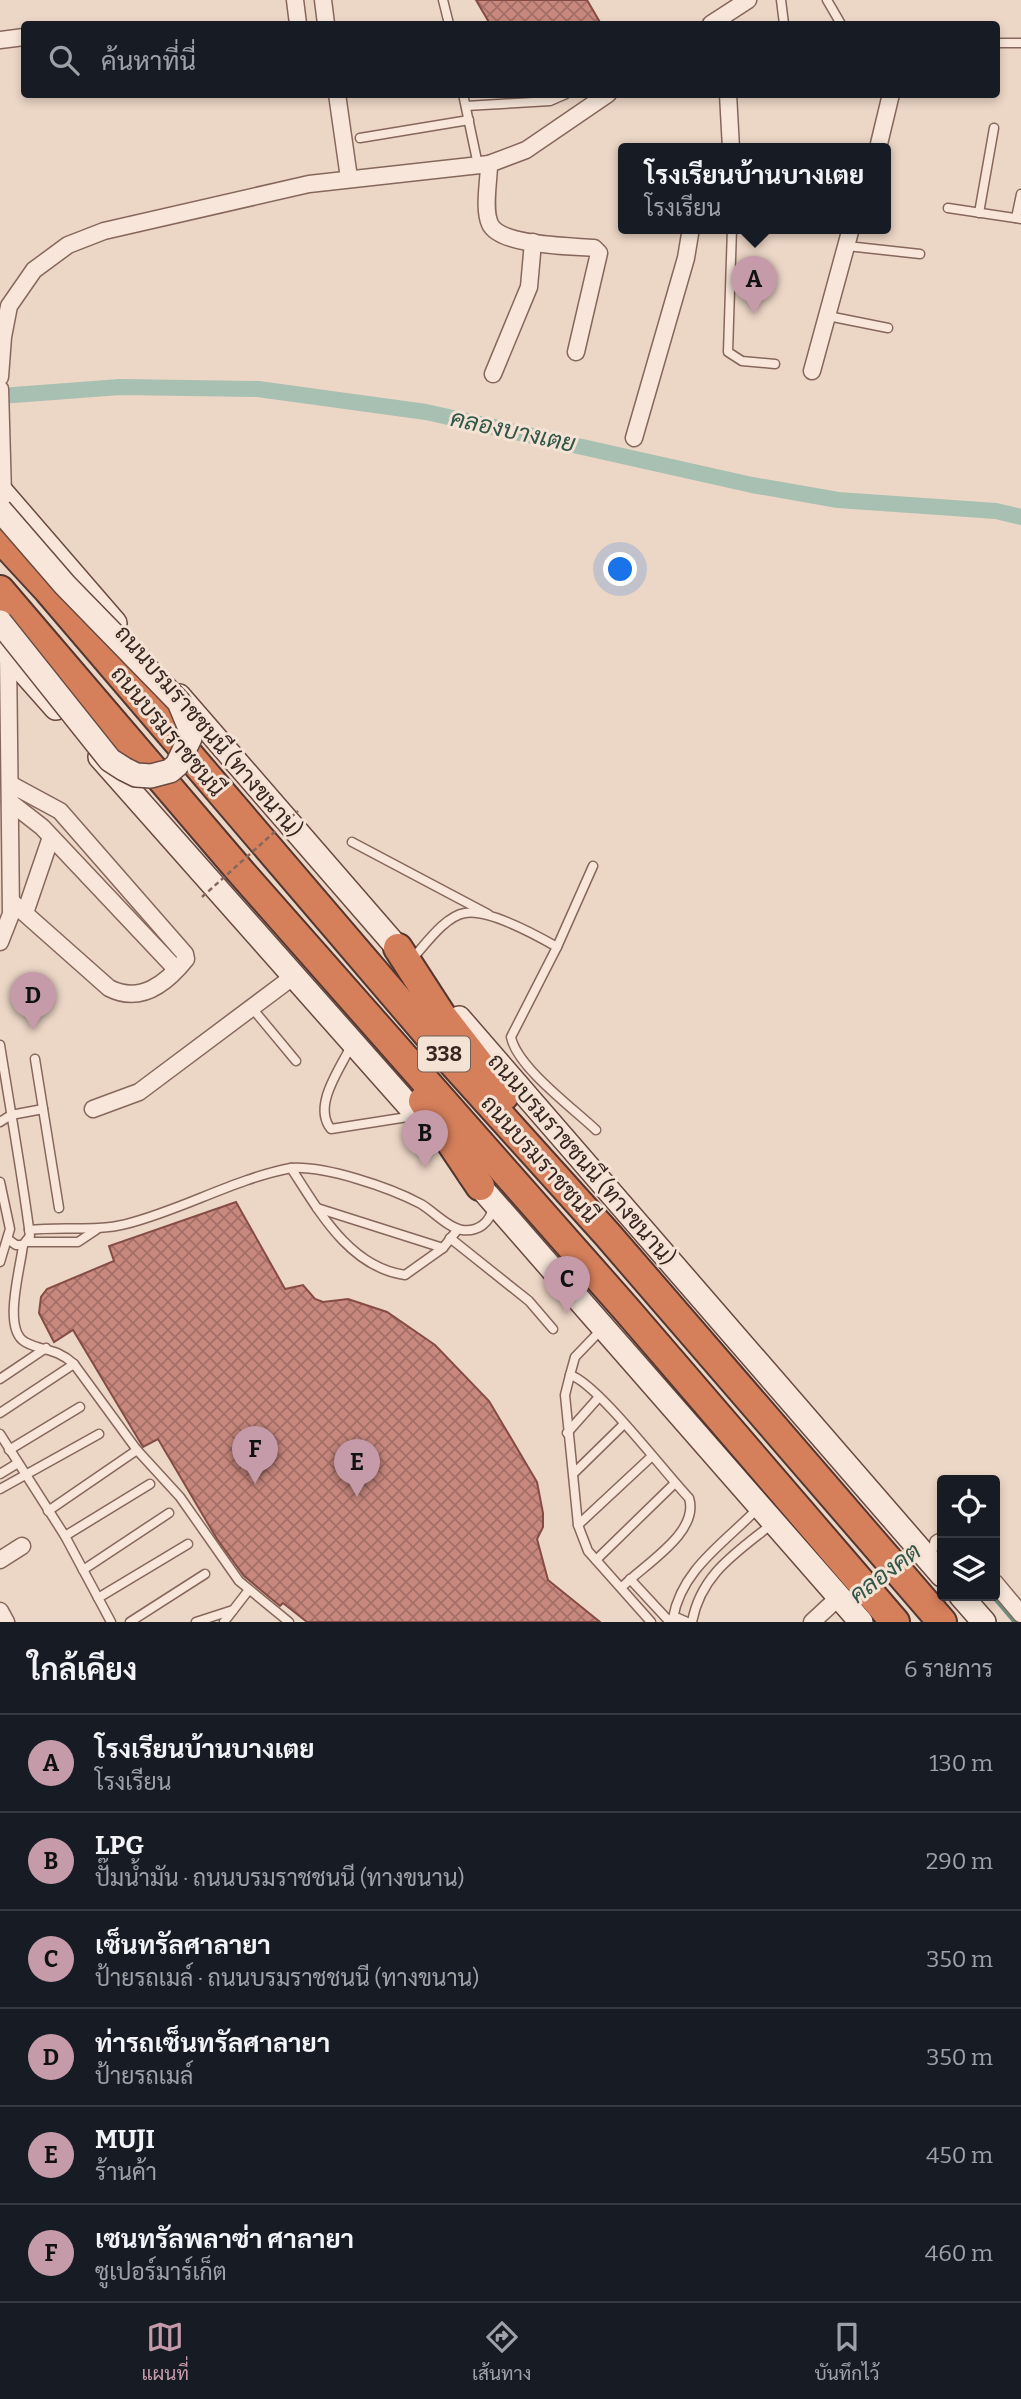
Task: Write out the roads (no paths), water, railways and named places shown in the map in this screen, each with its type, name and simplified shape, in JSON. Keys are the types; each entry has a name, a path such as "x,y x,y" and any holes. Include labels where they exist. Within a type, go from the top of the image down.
{"highway":[{"name":"ถนนบรมราชชนนี","path":"0,538 48,590 442,1051 572,1194 942,1622"},
{"name":"ถนนบรมราชชนนี","path":"0,590 240,871 895,1622"},
{"path":"404,954 442,1016 489,1076 572,1194"},
{"path":"368,1016 487,1194"}],"main road":[{"path":"0,622 110,760 136,775 161,775 177,765 190,738 189,726 179,702 65,585 1,498"},
{"name":"ถนนบรมราชชนนี (ทางขนาน)","path":"1,498 404,954 933,1544"},
{"name":"338","path":"4,650 353,1042 861,1622"},
{"path":"965,1601 984,1622"}],"street":[{"path":"295,0 298,21"},
{"path":"323,0 326,21"},
{"path":"720,21 748,0"},
{"path":"0,40 21,37"},
{"path":"338,98 349,178"},
{"path":"0,377 9,306 34,270 68,245 103,231 309,184 483,164 526,150 602,98"},
{"path":"728,98 732,143"},
{"path":"879,143 890,98"},
{"path":"483,164 491,225 509,239 594,248 599,253 576,352"},
{"path":"634,438 686,258 690,234"},
{"path":"812,371 849,234"},
{"path":"493,374 529,287 533,242"},
{"path":"0,390 1,498"},
{"path":"0,942 11,914 12,901 4,650"},
{"path":"10,783 60,811 185,954 186,959 149,990 128,996 120,994 109,988 12,901"},
{"path":"10,802 51,837 175,968"},
{"path":"25,913 51,837"},
{"path":"108,897 124,884"},
{"path":"93,1109 139,1092 293,976"},
{"path":"0,1560 22,1546"},
{"path":"1000,1589 1021,1614"},
{"path":"812,1622 842,1600"},
{"path":"0,1611 6,1622"}],"lane":[{"path":"443,0 448,21"},
{"path":"781,0 784,21"},
{"path":"827,0 839,21"},
{"path":"1000,43 1021,43"},
{"path":"464,98 483,164"},
{"path":"466,106 550,102 558,98"},
{"path":"360,138 469,120"},
{"path":"979,213 994,128"},
{"path":"948,208 1018,219 1021,194"},
{"path":"732,234 728,352 742,361 775,364"},
{"path":"846,246 920,254"},
{"path":"828,316 888,328"},
{"path":"352,842 497,919 557,947"},
{"path":"593,866 557,947 511,1037 513,1048 596,1130"},
{"path":"404,954 465,913 497,919"},
{"path":"252,1008 296,1061"},
{"path":"353,1042 324,1104 323,1118 331,1129 417,1115"},
{"path":"0,1045 27,1228 13,1320 19,1338 26,1343 63,1354 75,1364 137,1450 180,1497 248,1591 289,1622"},
{"path":"35,1059 59,1208"},
{"path":"0,1122 12,1115 43,1109"},
{"path":"291,1168 317,1208 356,1254 385,1273 405,1275 443,1248 458,1229"},
{"path":"9,1240 13,1244 78,1242 96,1230 136,1221 291,1168 319,1170 392,1192 419,1203 458,1229 470,1230 487,1222 487,1194"},
{"path":"0,1182 10,1229 9,1240 0,1262"},
{"path":"317,1208 443,1248"},
{"path":"10,1229 17,1225 27,1228 76,1226 96,1230"},
{"path":"450,1238 529,1301 552,1329"},
{"path":"604,1327 575,1356 565,1395 578,1525 588,1551 651,1622"},
{"path":"0,1380 46,1348"},
{"path":"0,1413 75,1364"},
{"path":"570,1376 578,1378 599,1397 689,1498 693,1509 687,1527 621,1588"},
{"path":"567,1433 599,1397"},
{"path":"9,1450 80,1407"},
{"path":"574,1473 623,1425"},
{"path":"0,1434 65,1536 111,1622"},
{"path":"0,1489 99,1434"},
{"path":"48,1511 137,1450"},
{"path":"578,1525 651,1457"},
{"path":"0,1474 19,1463"},
{"path":"596,1560 675,1483"},
{"path":"65,1536 150,1484"},
{"path":"83,1570 169,1513"},
{"path":"669,1620 676,1599 690,1575 767,1514"},
{"path":"692,1622 696,1603 705,1584 767,1514"},
{"path":"98,1598 188,1544"},
{"path":"130,1622 205,1573"},
{"path":"630,1579 669,1620 687,1622"},
{"path":"224,1622 248,1591"},
{"path":"196,1622 233,1611"}],"waterway":[{"name":"คลองบางเตย","path":"0,396 120,387 258,389 426,412 752,485 838,500 996,511 1021,517"},
{"name":"คลองคต","path":"997,1601 1015,1622"}],"place":[{"name":"โรงเรียนบ้านบางเตย","path":"754,314"},
{"name":"ท่ารถเซ็นทรัลศาลายา","path":"33,1030"},
{"name":"LPG","path":"425,1168"},
{"name":"เซ็นทรัลศาลายา","path":"567,1314"},
{"name":"เซนทรัลพลาซ่า ศาลายา","path":"255,1484"},
{"name":"MUJI","path":"357,1497"}]}
